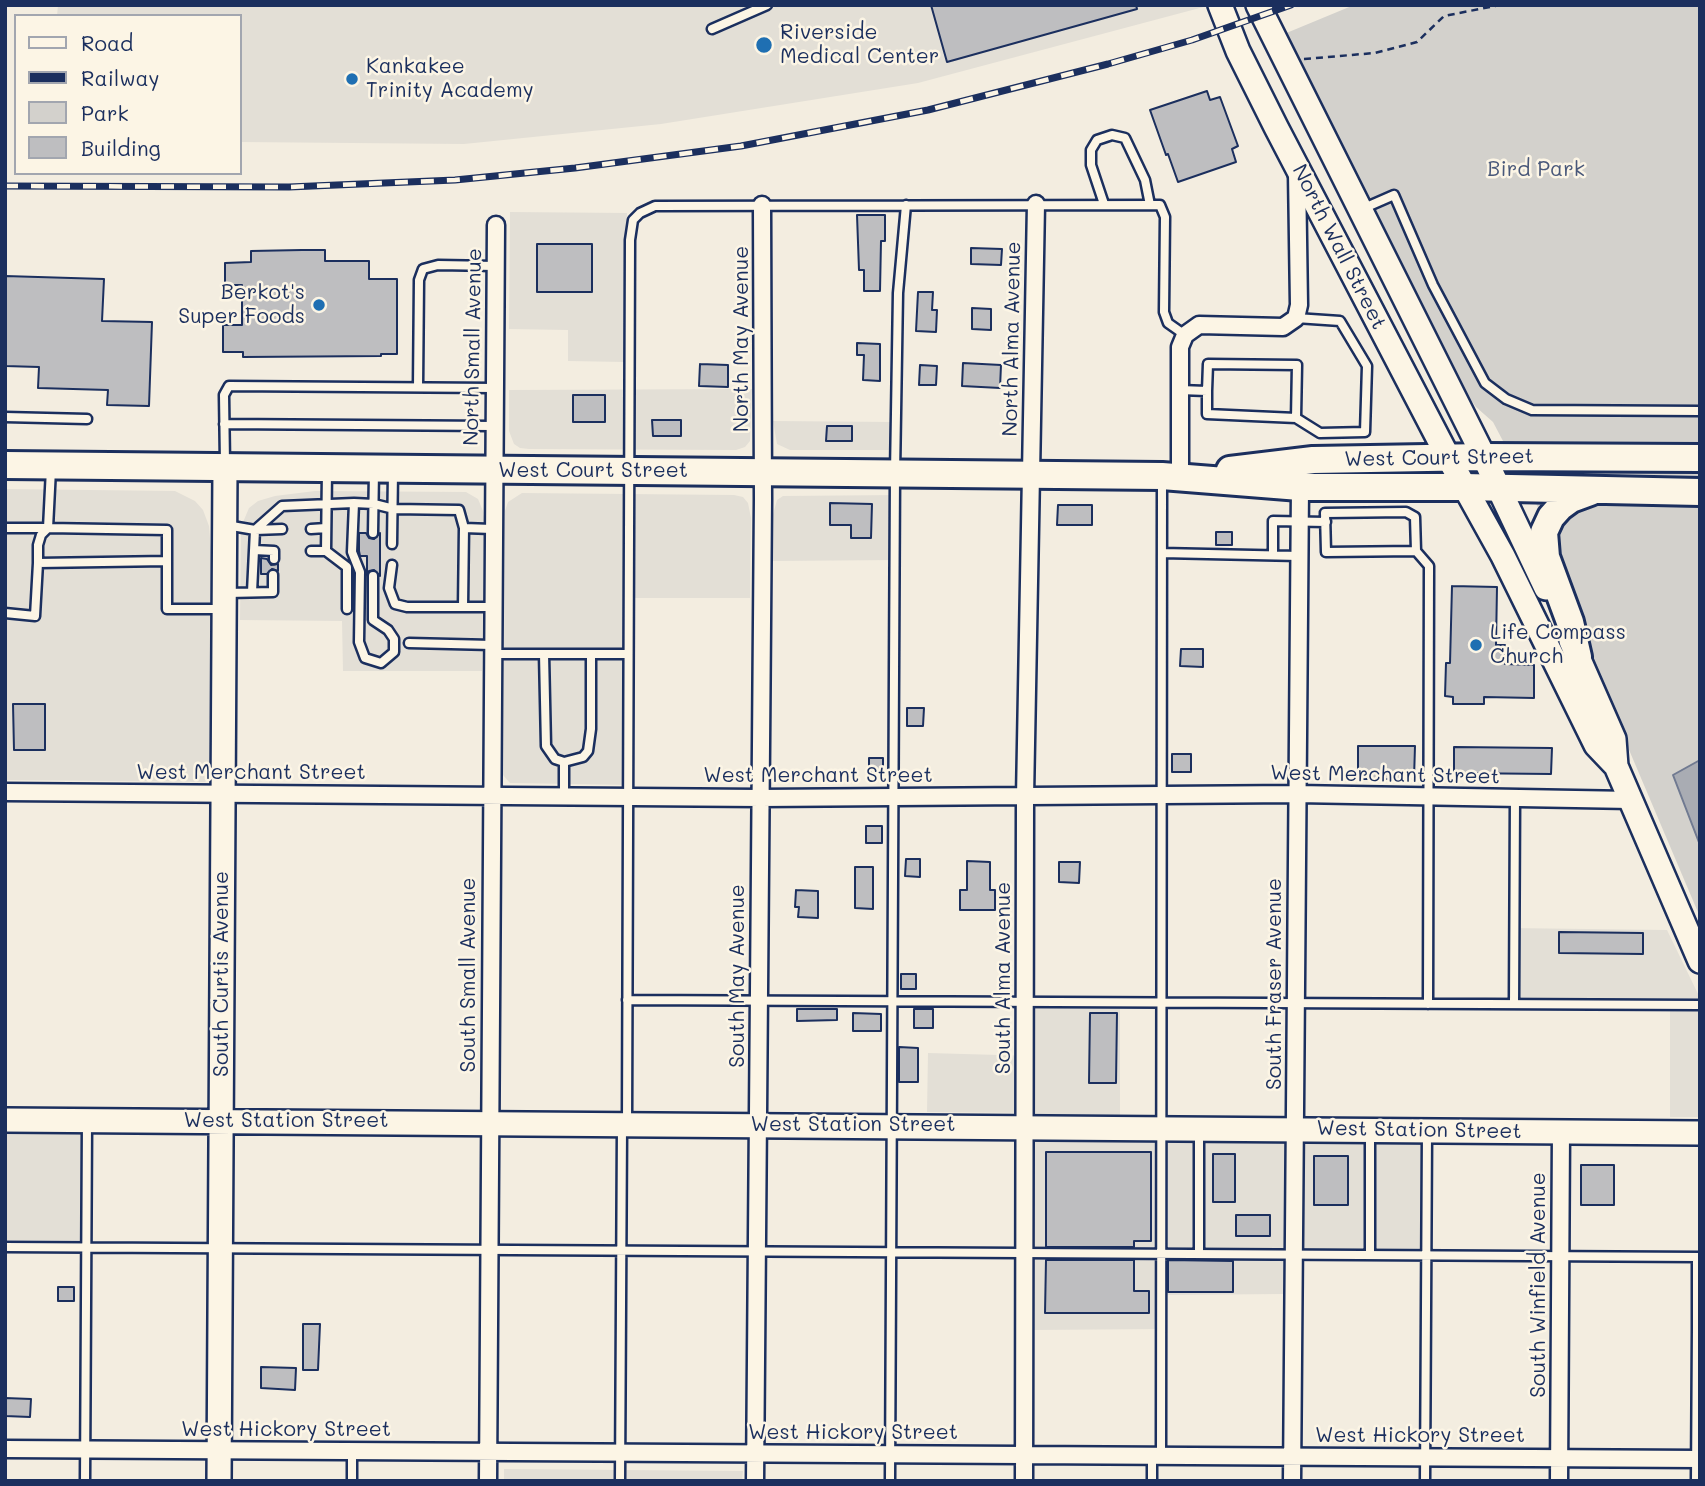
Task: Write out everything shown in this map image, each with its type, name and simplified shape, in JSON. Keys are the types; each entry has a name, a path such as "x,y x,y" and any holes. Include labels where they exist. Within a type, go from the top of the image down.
{"main road":[{"name":"North Wall Street","path":"1220,5 1238,51 1448,457 1503,556 1596,745 1616,766"},
{"name":"North Wall Street","path":"1258,5 1499,488 1614,739 1616,766"},
{"name":"West Court Street","path":"1171,476 1313,460 1448,457 1700,458"},
{"name":"West Court Street","path":"5,465 1171,476 1300,488 1464,487 1700,492"},
{"name":"South Curtis Avenue","path":"219,1481 225,467"},
{"path":"1578,657 1570,622 1546,557 1544,532 1551,517 1560,507 1571,499 1593,491"},
{"path":"1616,766 1700,961"},
{"name":"West Station Street","path":"5,1120 1700,1133"}],"street":[{"path":"1171,476 1180,390 1180,347 1185,335 1199,325 1283,327 1296,318 1299,305 1297,167"},
{"name":"North Alma Avenue","path":"1029,475 1036,204"},
{"name":"North May Avenue","path":"762,205 763,472"},
{"name":"North Small Avenue","path":"493,470 496,225"},
{"name":"South Small Avenue","path":"488,1481 493,470"},
{"name":"South May Avenue","path":"755,1481 763,472"},
{"name":"South Alma Avenue","path":"1024,1481 1025,797 1029,475"},
{"name":"South Fraser Avenue","path":"1292,1481 1300,488"},
{"name":"West Merchant Street","path":"5,792 760,797 1297,794 1631,800"},
{"name":"South Winfield Avenue","path":"1559,1481 1561,1132"},
{"name":"West Hickory Street","path":"5,1449 1698,1459"}],"lane":[{"path":"712,29 767,5"},
{"path":"1104,204 1091,165 1091,150 1097,140 1112,135 1125,138 1145,180 1150,205"},
{"path":"1360,210 1394,195 1433,285 1485,383 1506,399 1532,410 1700,411"},
{"path":"890,1481 895,474 898,293 906,205"},
{"path":"620,1481 627,1000 630,240 633,220 640,213 655,206 1160,205 1165,216 1164,312 1168,323 1185,335"},
{"path":"418,387 419,280 424,269 438,265 495,266"},
{"path":"1296,318 1340,321 1367,366 1365,432 1320,433 1296,418 1207,414 1208,364 1297,365 1296,418"},
{"path":"225,467 224,395 229,386 494,388"},
{"path":"1180,390 1207,391"},
{"path":"5,417 87,419"},
{"path":"224,424 493,426"},
{"path":"5,613 35,616 38,545 41,535 48,527 51,466"},
{"path":"326,551 327,468"},
{"path":"373,533 374,504 384,469"},
{"path":"384,469 394,509 392,544"},
{"path":"1152,1481 1157,1455 1160,1253 1162,553 1171,476"},
{"path":"354,503 352,552 360,572 359,642 365,658 381,663 394,652 394,639 388,630 373,620 373,576"},
{"path":"252,592 255,530 282,506 354,503 394,509 459,510 464,528 463,607"},
{"path":"1416,551 1326,552 1325,513 1406,512 1415,517 1416,551 1429,566 1428,1004"},
{"path":"1273,555 1273,522 1326,522"},
{"path":"225,524 255,530 282,529"},
{"path":"5,528 167,530 167,609 225,601 252,592 272,592 273,575"},
{"path":"311,529 326,528"},
{"path":"464,528 492,529"},
{"path":"254,550 276,553"},
{"path":"311,551 326,551 347,567 347,608"},
{"path":"1162,553 1299,555"},
{"path":"38,563 167,561"},
{"path":"392,565 389,588 395,604 407,607 492,607"},
{"path":"409,643 544,654 628,654"},
{"path":"544,654 546,746 555,758 564,762 583,757 588,751 591,729 591,654"},
{"path":"564,762 564,795"},
{"path":"1514,1004 1516,798"},
{"path":"627,1000 1700,1005"},
{"path":"85,1481 87,1121"},
{"path":"1199,1129 1199,1254"},
{"path":"1370,1130 1370,1255"},
{"path":"1425,1481 1427,1130"},
{"path":"5,1247 1699,1257 1696,1481"},
{"path":"352,1451 352,1481"}],"path":[{"path":"1301,59 1375,53 1417,42 1444,16 1500,5"}],"shaded area":[{"name":"Riverside Medical Center","path":"58,5 1211,5 918,83 661,124 464,144 242,142 242,14 57,14"},
{"path":"510,212 627,213 625,362 568,361 568,330 509,329"},
{"path":"752,389 750,441 745,447 736,450 529,449 514,444 509,431 509,390"},
{"path":"773,421 892,422 892,450 790,450 777,444"},
{"path":"5,489 175,491 195,501 203,510 209,526 212,562 211,773 205,782 5,780"},
{"path":"315,491 466,492 478,499 484,519 482,671 343,671 342,621 240,620 241,527 249,508 258,501 275,496"},
{"path":"522,493 734,495 743,497 748,503 751,518 750,598 632,598 629,785 510,783 503,775 505,511 508,502"},
{"path":"900,495 899,560 772,561 772,518 777,500 783,496"},
{"path":"1700,760 1700,845 1673,775"},
{"path":"1508,928 1667,930 1700,998 1700,1117 1670,1117 1670,1010 1508,1008"},
{"path":"1120,1005 1120,1141 1423,1143 1421,1251 1284,1249 1283,1294 1163,1295 1163,1329 1034,1330 1035,1113 927,1112 928,1053 1035,1056 1035,1006"},
{"path":"5,1133 91,1134 91,1241 5,1240"},
{"path":"504,1469 743,1471 742,1481 504,1481"}],"green space":[{"name":"Bird Park","path":"1354,5 1700,5 1700,917 1596,672 1552,534 1493,422 1476,407 1465,392 1284,34"}],"building":[{"path":"931,5 1136,5 1137,9 947,62"},
{"path":"1207,91 1210,100 1220,97 1238,146 1232,149 1236,162 1178,182 1150,110"},
{"path":"857,215 885,215 885,241 881,241 880,291 864,291 864,270 859,270"},
{"path":"537,244 592,244 592,292 537,292"},
{"path":"971,248 1002,249 1001,265 971,264"},
{"name":"Berkot's Super Foods","path":"325,250 325,261 369,261 369,279 397,279 397,354 243,357 243,352 223,352 223,325 242,325 242,285 225,285 225,263 251,262 251,251"},
{"path":"5,276 104,279 102,321 152,322 149,406 107,405 108,390 38,388 39,367 5,366"},
{"path":"918,292 933,292 932,310 937,310 936,332 916,331"},
{"path":"972,308 991,309 991,330 972,329"},
{"path":"857,343 880,344 880,381 863,380 864,355 857,355"},
{"path":"963,363 1001,365 1000,388 962,386"},
{"path":"700,364 728,365 728,387 699,386"},
{"path":"920,365 937,366 936,385 919,385"},
{"path":"573,395 605,395 605,422 573,422"},
{"path":"652,420 681,420 681,436 653,436"},
{"path":"827,426 852,426 852,441 826,441"},
{"path":"830,503 872,504 871,538 851,538 851,525 830,525"},
{"path":"1058,505 1092,505 1092,525 1057,525"},
{"path":"1216,532 1232,532 1232,545 1216,545"},
{"path":"359,533 366,533 369,538 374,539 380,533 380,576 374,570 367,575 367,556 360,556"},
{"path":"261,558 267,559 271,565 278,564 278,571 272,569 267,574 261,574"},
{"name":"Life Compass Church","path":"1452,586 1497,587 1496,645 1505,645 1505,664 1534,665 1534,698 1484,697 1484,704 1453,704 1453,697 1445,696 1446,663 1450,663"},
{"path":"1181,649 1203,649 1203,667 1180,666"},
{"path":"13,704 45,704 45,750 14,750"},
{"path":"907,708 924,708 923,726 907,726"},
{"path":"1358,746 1415,746 1414,779 1358,779"},
{"path":"1454,747 1552,748 1551,774 1454,773"},
{"path":"1172,754 1191,754 1191,772 1172,772"},
{"path":"869,758 883,758 883,772 869,772"},
{"path":"866,826 882,826 882,843 866,843"},
{"path":"906,859 920,859 920,877 905,876"},
{"path":"967,861 990,862 990,890 995,890 995,910 960,910 960,890 967,890"},
{"path":"1059,862 1080,862 1079,883 1059,882"},
{"path":"855,867 873,867 873,909 855,908"},
{"path":"796,890 818,891 818,918 798,917 799,907 795,907"},
{"path":"1559,932 1643,933 1643,954 1559,953"},
{"path":"901,974 916,974 916,989 901,989"},
{"path":"797,1009 837,1009 837,1020 797,1021"},
{"path":"914,1009 933,1009 933,1028 914,1028"},
{"path":"853,1013 881,1014 881,1031 853,1031"},
{"path":"1090,1013 1117,1013 1116,1083 1089,1083"},
{"path":"899,1047 918,1048 918,1082 899,1082"},
{"path":"1046,1152 1151,1152 1151,1241 1134,1241 1134,1247 1046,1247"},
{"path":"1213,1154 1235,1154 1235,1202 1213,1202"},
{"path":"1314,1156 1348,1156 1348,1205 1314,1205"},
{"path":"1581,1165 1614,1165 1614,1205 1581,1205"},
{"path":"1236,1215 1270,1215 1270,1236 1236,1236"},
{"path":"1046,1260 1134,1260 1134,1291 1149,1291 1149,1313 1045,1313"},
{"path":"1168,1260 1233,1261 1233,1292 1168,1292"},
{"path":"58,1287 74,1287 74,1301 58,1301"},
{"path":"303,1324 320,1324 318,1370 303,1370"},
{"path":"261,1367 296,1368 295,1390 261,1388"},
{"path":"5,1398 31,1399 30,1417 5,1416"}],"railway":[{"path":"5,186 289,187 455,180 575,168 741,146 928,110 1108,64 1192,40 1291,5"}],"place":[{"name":"Riverside Medical Center","path":"764,45"},
{"name":"Kankakee Trinity Academy","path":"352,79"},
{"name":"Berkot's Super Foods","path":"319,305"},
{"name":"Life Compass Church","path":"1476,645"}]}
